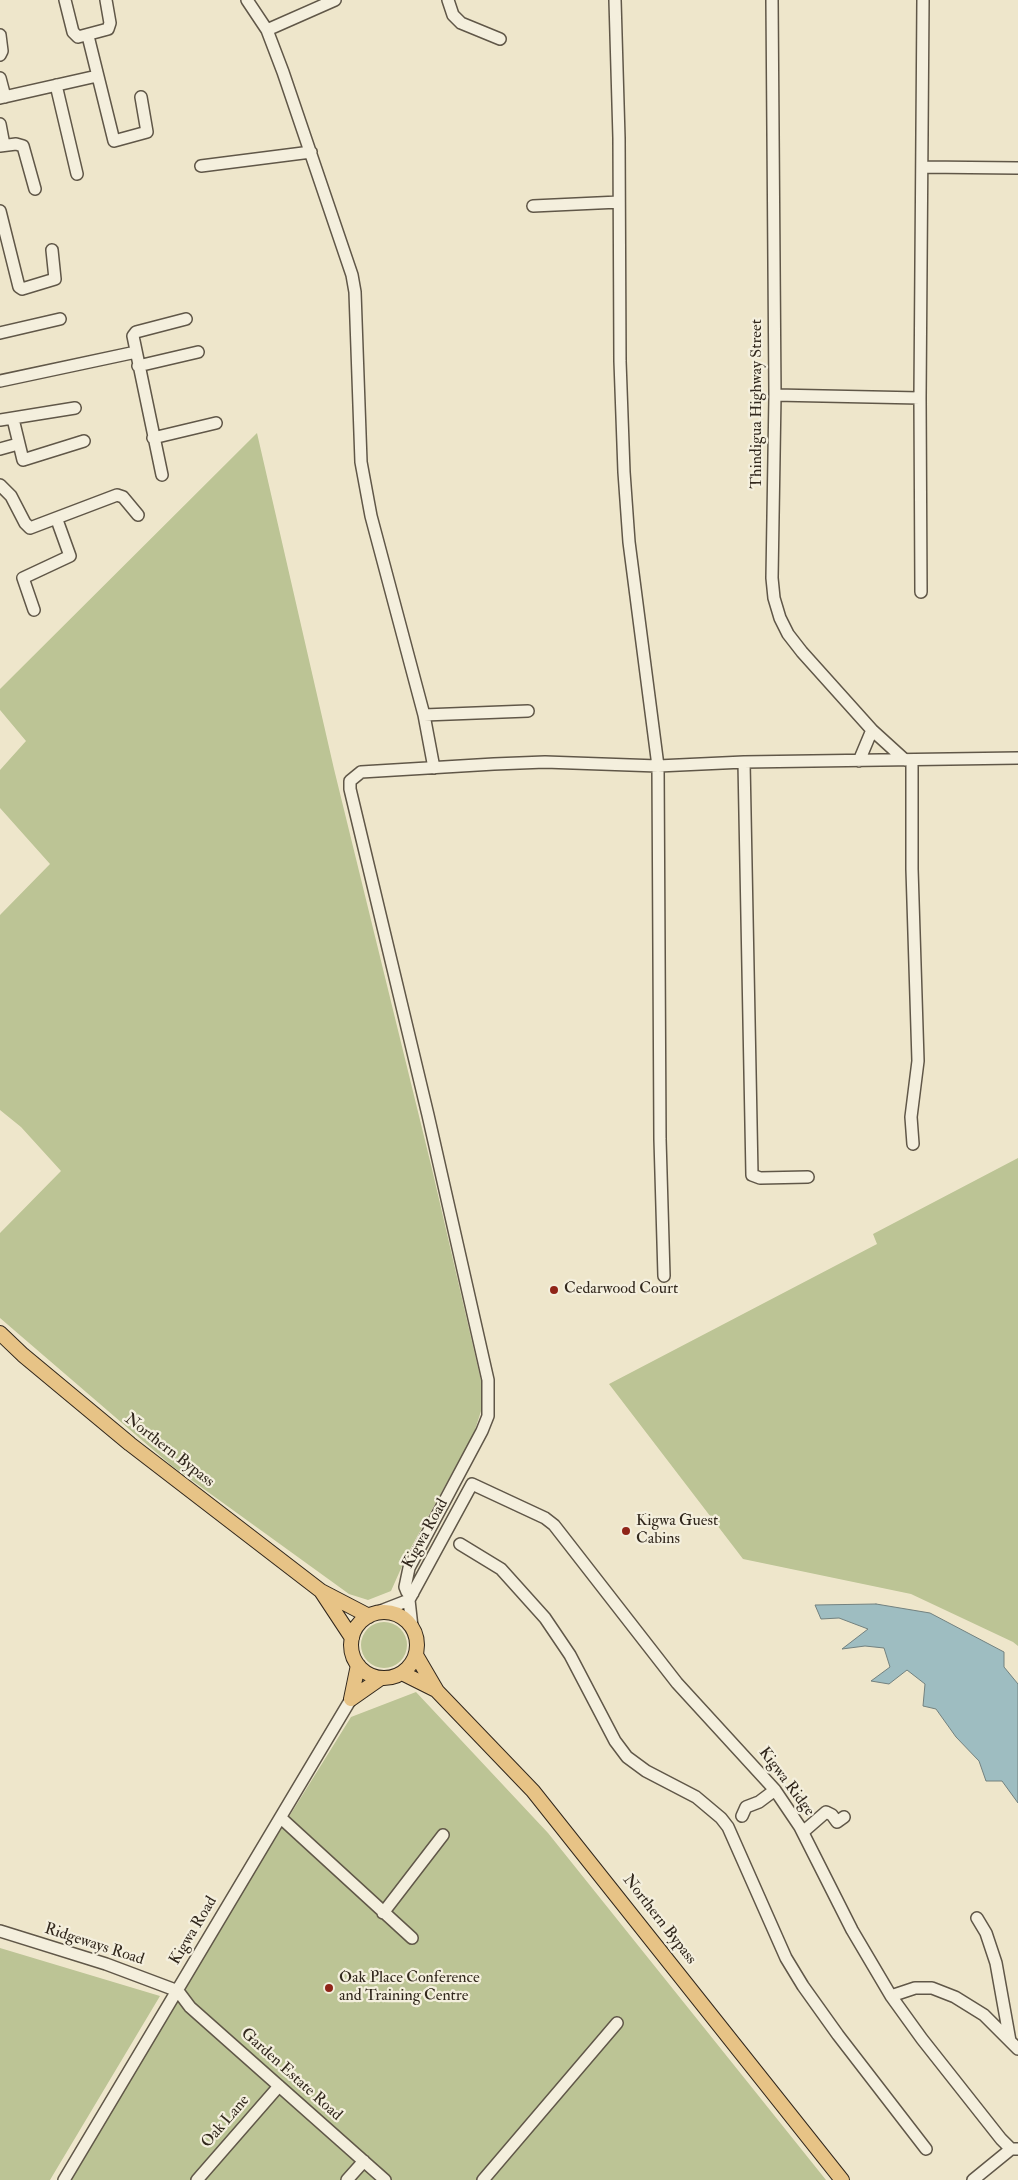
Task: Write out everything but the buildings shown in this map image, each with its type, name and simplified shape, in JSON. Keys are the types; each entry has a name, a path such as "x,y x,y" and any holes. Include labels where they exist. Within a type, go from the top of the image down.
{"main road":[{"name":"Northern Bypass","path":"0,1333 23,1355 130,1444 321,1591"},
{"path":"321,1591 371,1615"},
{"path":"321,1591 352,1638"},
{"path":"392,1613 401,1617 412,1627 417,1639 416,1655 413,1662 402,1673 389,1678 381,1678 366,1672 358,1664 352,1652 352,1638 358,1624 371,1615 392,1613"},
{"path":"416,1655 437,1691"},
{"path":"351,1699 358,1664"},
{"path":"402,1673 437,1691"},
{"path":"351,1699 381,1678"},
{"name":"Northern Bypass","path":"437,1691 533,1790 842,2180"}],"street":[{"path":"65,0 75,35 78,37 105,32 109,27 106,0"},
{"path":"247,0 267,30 311,152 352,275 355,292 361,462 371,516 424,715 434,768"},
{"path":"267,30 335,0"},
{"path":"448,0 454,15 461,23 500,39"},
{"path":"615,0 620,361 629,542 658,766 660,1132 664,1276"},
{"name":"Thindigua Highway Street","path":"772,0 775,395 772,578 774,598 780,618 788,634 872,730 909,760"},
{"path":"921,592 920,398 924,0"},
{"path":"0,35 2,51 0,55"},
{"path":"88,36 114,141 147,132 141,97"},
{"path":"0,78 2,97 97,76"},
{"path":"56,85 77,174"},
{"path":"0,124 2,146 23,146 35,189"},
{"path":"201,166 311,152"},
{"path":"922,167 1018,168"},
{"path":"533,206 619,202"},
{"path":"0,211 19,288 22,289 55,279 52,250"},
{"path":"0,333 60,319"},
{"path":"162,475 133,336 136,332 186,319"},
{"path":"0,380 136,352"},
{"path":"138,366 198,352"},
{"path":"775,395 920,398"},
{"path":"0,420 75,408"},
{"path":"13,419 18,444 24,460 84,441"},
{"path":"153,438 216,424"},
{"path":"0,449 18,444"},
{"path":"0,485 11,496 27,527 33,528 57,520 117,496 123,497 138,516"},
{"path":"34,610 23,578 70,556 57,520"},
{"path":"424,715 528,711"},
{"path":"859,761 872,730"},
{"path":"412,1627 411,1596 406,1592 405,1587 409,1568 482,1431 488,1416 488,1380 431,1125 350,789 350,781 361,772 545,762 658,766 744,762 1018,758"},
{"path":"909,760 918,1061 911,1117 913,1144"},
{"path":"744,762 752,1175 760,1178 808,1177"},
{"name":"Kigwa Road","path":"411,1596 472,1484"},
{"name":"Kigwa Ridge","path":"472,1484 537,1512 554,1525 677,1683 775,1790 803,1832 852,1930 891,1996 922,2039 1015,2149"},
{"path":"460,1544 501,1569 545,1618 570,1655 614,1741 627,1757 646,1771 696,1797 721,1818 728,1827 786,1958 803,1986 838,2035 926,2149"},
{"path":"371,1615 411,1596"},
{"name":"Kigwa Road","path":"64,2180 351,1699"},
{"path":"728,1827 742,1816 746,1807 758,1802 775,1790"},
{"path":"803,1832 826,1812 832,1815 837,1822 844,1817"},
{"path":"281,1818 412,1938"},
{"path":"383,1913 443,1835"},
{"path":"977,1918 986,1933 996,1963 1014,2045"},
{"name":"Ridgeways Road","path":"0,1931 106,1964 178,1991"},
{"path":"891,1996 915,1988 932,1988 941,1991 955,1997 984,2015 1014,2045"},
{"name":"Garden Estate Road","path":"178,1991 190,2007 385,2180"},
{"path":"482,2180 617,2023"},
{"name":"Oak Lane","path":"197,2180 279,2086"},
{"path":"973,2180 1015,2149"},
{"path":"348,2180 364,2162"}],"green space":[{"path":"257,433 334,769 432,1169 482,1385 481,1411 474,1433 407,1555 391,1591 368,1600 349,1594 172,1466 0,1318 0,1233 61,1171 21,1127 0,1110 0,915 50,864 0,808 0,770 26,741 0,710 0,689"},
{"path":"1018,1158 1018,1646 911,1594 743,1559 609,1384 877,1244 873,1234"},
{"path":"384,1622 397,1626 403,1632 407,1645 403,1658 397,1664 384,1668 371,1664 365,1658 361,1645 365,1632 371,1626"},
{"path":"416,1692 548,1833 826,2180 63,2180 351,1717"},
{"path":"0,1948 160,1996 50,2180 0,2180"}],"water":[{"path":"876,1604 930,1613 1004,1652 1004,1667 1018,1684 1018,1803 1002,1781 986,1781 979,1761 956,1737 936,1709 923,1706 925,1684 907,1670 889,1684 871,1681 890,1667 884,1648 865,1646 842,1649 868,1629 839,1618 821,1619 815,1605"}],"place":[{"name":"Cedarwood Court","path":"554,1290"},
{"name":"Kigwa Guest Cabins","path":"626,1531"},
{"name":"Oak Place Conference and Training Centre","path":"329,1988"}]}
